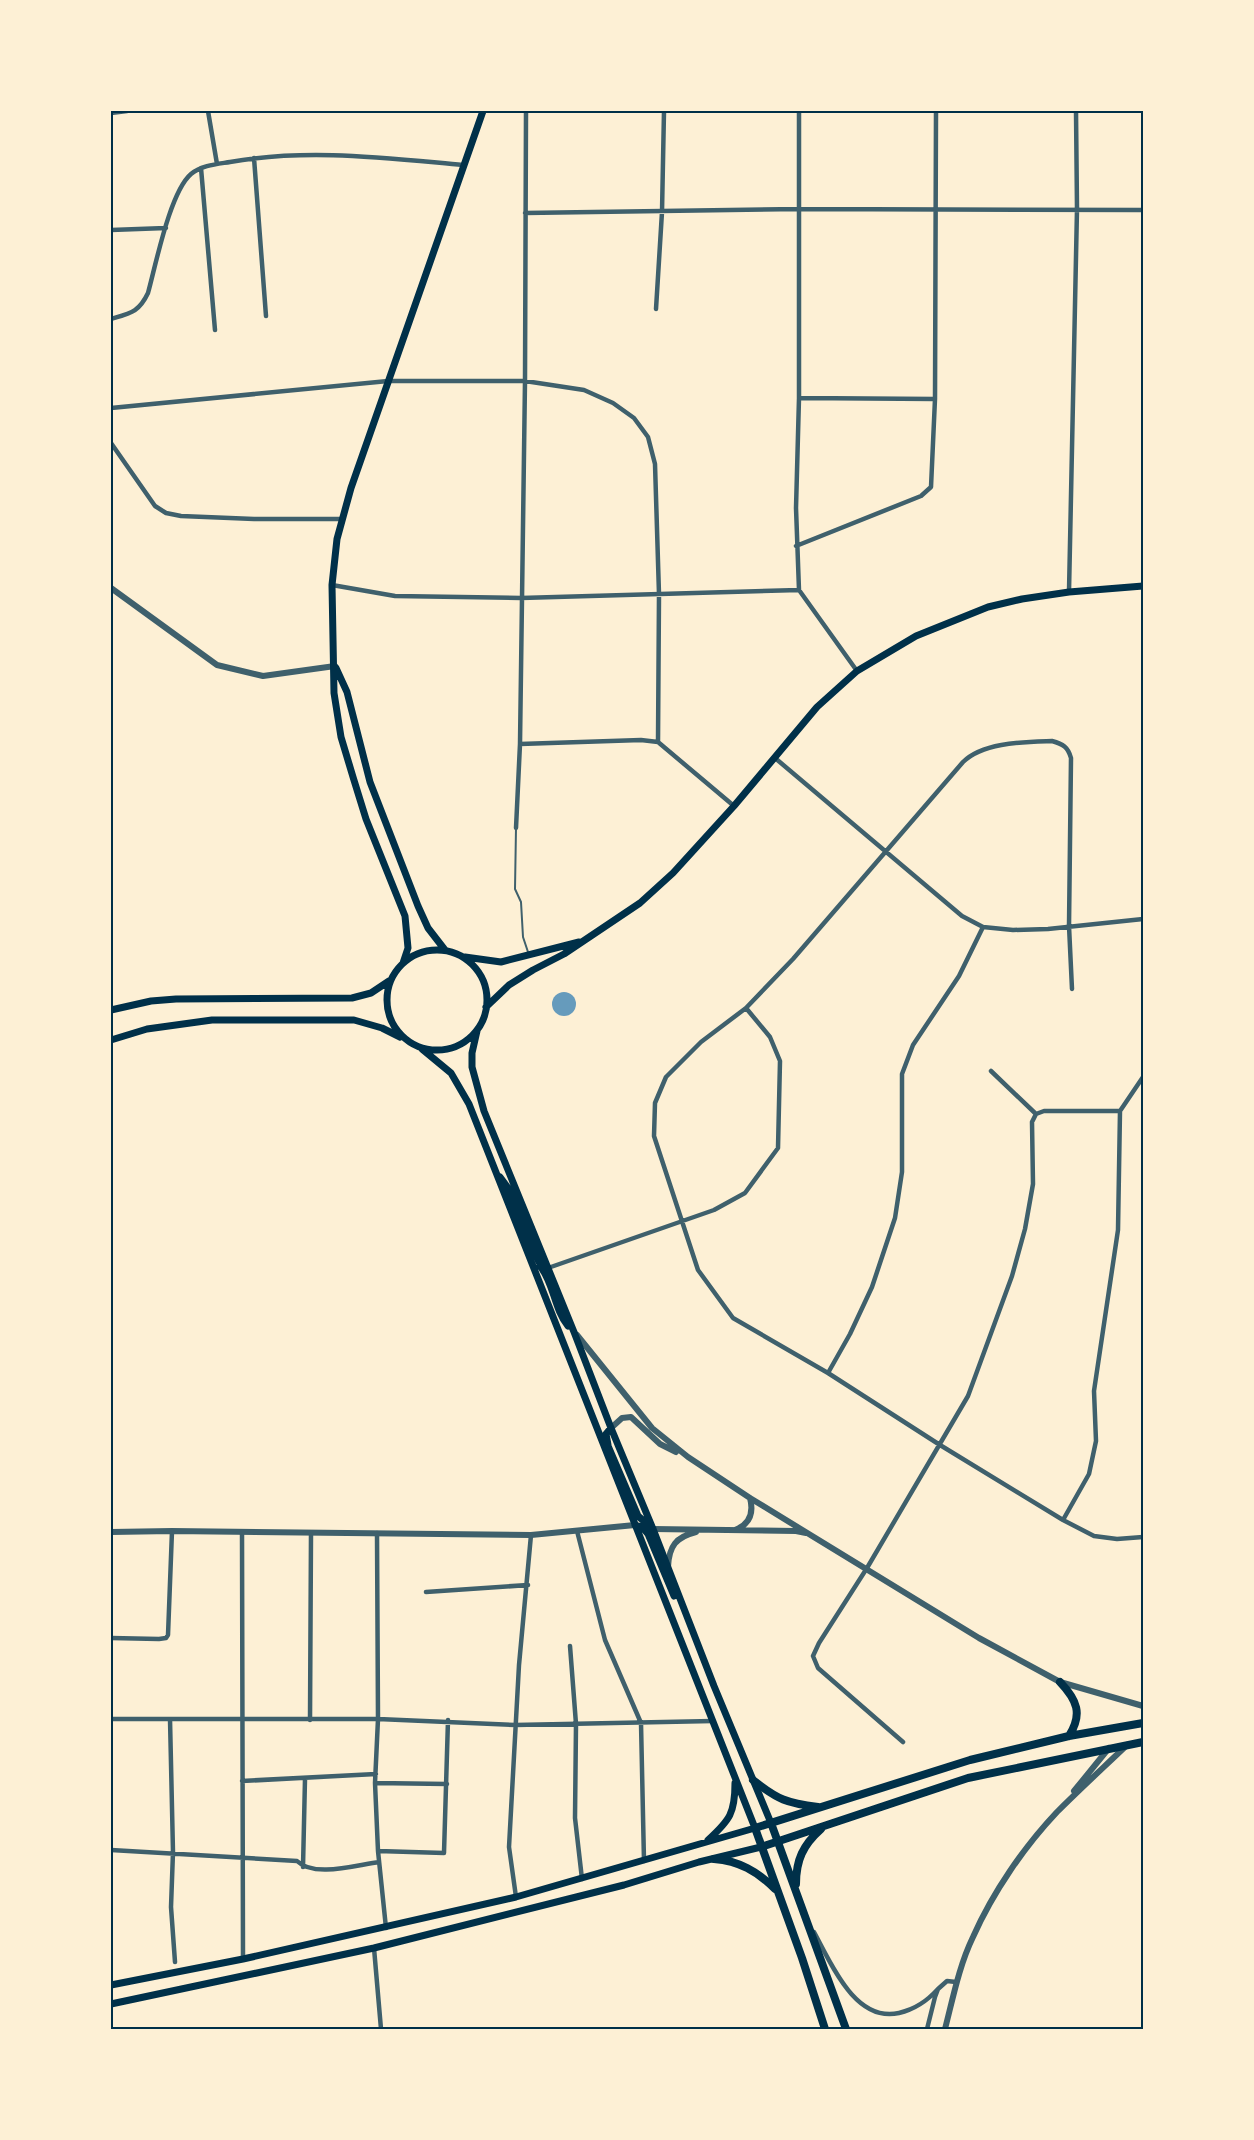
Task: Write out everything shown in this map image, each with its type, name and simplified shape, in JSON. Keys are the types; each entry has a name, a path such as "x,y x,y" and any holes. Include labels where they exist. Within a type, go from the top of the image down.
{"highway":[{"path":"1060,1682 1075,1702 1077,1714 1075,1726 1069,1736"},
{"path":"825,2029 755,1828 969,1760 1069,1736 1143,1723"},
{"path":"761,1846 968,1778 1143,1742"},
{"path":"753,1780 772,1796 789,1803 819,1808"},
{"path":"771,1823 846,2029"},
{"path":"796,1890 796,1867 801,1852 809,1840 824,1826"},
{"path":"714,1859 751,1869 765,1878 778,1893"}],"main road":[{"path":"111,1010 151,1001 176,999 352,998 371,993 389,981 402,963 408,948 405,916 366,819 341,737 334,693 332,585 337,539 351,489 483,111"},
{"path":"486,1007 509,986 564,954 640,903 673,873 734,806 818,707 857,672 916,636 988,607 1022,598 1143,586"},
{"path":"335,666 347,692 370,782 418,906 428,928 445,950"},
{"path":"402,963 422,952 445,950 460,956 501,962 529,957 561,946 582,942"},
{"path":"460,956 472,964 481,977 486,992 486,1007 477,1031 472,1060 484,1111 771,1823"},
{"path":"389,981 387,1002 390,1017 397,1031 409,1042"},
{"path":"111,1040 147,1029 212,1020 322,1020 367,1023 422,1048 442,1064 458,1083 469,1104 755,1828 516,1897 386,1928 111,1985"},
{"path":"422,1048 442,1050 455,1047 477,1031"},
{"path":"495,1170 508,1188 539,1262 542,1267 548,1268"},
{"path":"531,1264 539,1266 543,1271 563,1319 574,1332"},
{"path":"611,1428 606,1434 619,1472 640,1519 653,1528"},
{"path":"597,1431 608,1445"},
{"path":"619,1472 624,1497"},
{"path":"635,1525 642,1527 648,1534 673,1593 683,1608"},
{"path":"706,1842 728,1821 732,1814 735,1806 736,1778"},
{"path":"111,2004 374,1948 624,1885 761,1846"}],"street":[{"path":"111,113 127,111"},
{"path":"208,111 217,164"},
{"path":"516,828 520,744 526,111"},
{"path":"656,309 662,212 664,111"},
{"path":"799,111 800,398 796,508 799,590 857,672"},
{"path":"796,546 921,496 931,487 935,399 936,111"},
{"path":"1069,592 1077,209 1076,111"},
{"path":"111,319 135,312 143,303 148,293 172,205 190,175 201,168 254,158 296,154 463,165"},
{"path":"254,158 266,315"},
{"path":"201,168 215,330"},
{"path":"525,213 799,209 1143,210"},
{"path":"111,230 166,228"},
{"path":"111,408 388,381 525,381 584,390 613,403 634,418 648,437 655,464 658,742"},
{"path":"800,398 935,399"},
{"path":"111,444 155,506 166,513 181,516 254,519 342,519"},
{"path":"332,585 395,597 521,598 799,590"},
{"path":"111,588 217,665 263,676 335,666"},
{"path":"520,744 641,740 658,742 734,806"},
{"path":"1072,988 1069,926 1071,758 1069,751 1063,744 1052,741 983,748 971,754 793,960 746,1008 701,1042 666,1077 655,1103 654,1136 698,1270 733,1318 828,1373 1063,1520 1094,1536 1117,1539 1143,1537"},
{"path":"775,758 962,916 983,927 1013,930 1048,929 1143,919"},
{"path":"828,1373 850,1334 872,1287 895,1218 902,1172 902,1074 913,1045 959,976 983,927"},
{"path":"548,1268 714,1210 745,1193 778,1148 780,1061 770,1037 746,1008"},
{"path":"991,1071 1036,1114"},
{"path":"1063,1520 1089,1474 1096,1442 1094,1391 1118,1230 1120,1111 1143,1077"},
{"path":"903,1742 818,1668 813,1656 968,1396 1012,1275 1025,1229 1033,1184 1032,1122 1036,1114 1044,1111 1120,1111"},
{"path":"574,1332 652,1428 688,1457 750,1498 979,1638 1060,1682 1143,1706"},
{"path":"611,1428 622,1418 632,1418 660,1444 688,1457"},
{"path":"732,1531 750,1520 752,1510 750,1498"},
{"path":"111,1532 531,1535 635,1525"},
{"path":"653,1528 795,1531 813,1535"},
{"path":"668,1567 669,1553 674,1542 689,1534 705,1530"},
{"path":"111,1638 159,1640 168,1635 172,1531"},
{"path":"577,1531 605,1640 641,1723 644,1860"},
{"path":"242,1532 243,1959"},
{"path":"310,1720 311,1533"},
{"path":"377,1533 378,1719 375,1783 378,1851 386,1928"},
{"path":"516,1897 509,1847 519,1665 531,1535"},
{"path":"426,1592 528,1585"},
{"path":"570,1646 576,1724 575,1818 582,1879"},
{"path":"111,1719 448,1720 515,1725 712,1721"},
{"path":"170,1719 173,1852 171,1907 176,1962"},
{"path":"378,1851 444,1853 448,1720"},
{"path":"1057,1812 1128,1744"},
{"path":"945,2029 956,1982 973,1936 997,1892 1036,1837 1109,1748"},
{"path":"242,1781 376,1774"},
{"path":"303,1867 305,1779"},
{"path":"375,1783 447,1784"},
{"path":"111,1850 297,1861 303,1867 323,1870 379,1862"},
{"path":"805,1916 851,1995 870,2009 891,2014 908,2011 928,2000 947,1981 956,1982"},
{"path":"374,1948 381,2029"},
{"path":"927,2029 938,1989"}],"lane":[{"path":"516,828 515,889 521,902 523,937 529,957"}],"water":[{"path":"564,992 572,996 576,1004 572,1012 564,1016 556,1012 552,1004 556,996"}]}
